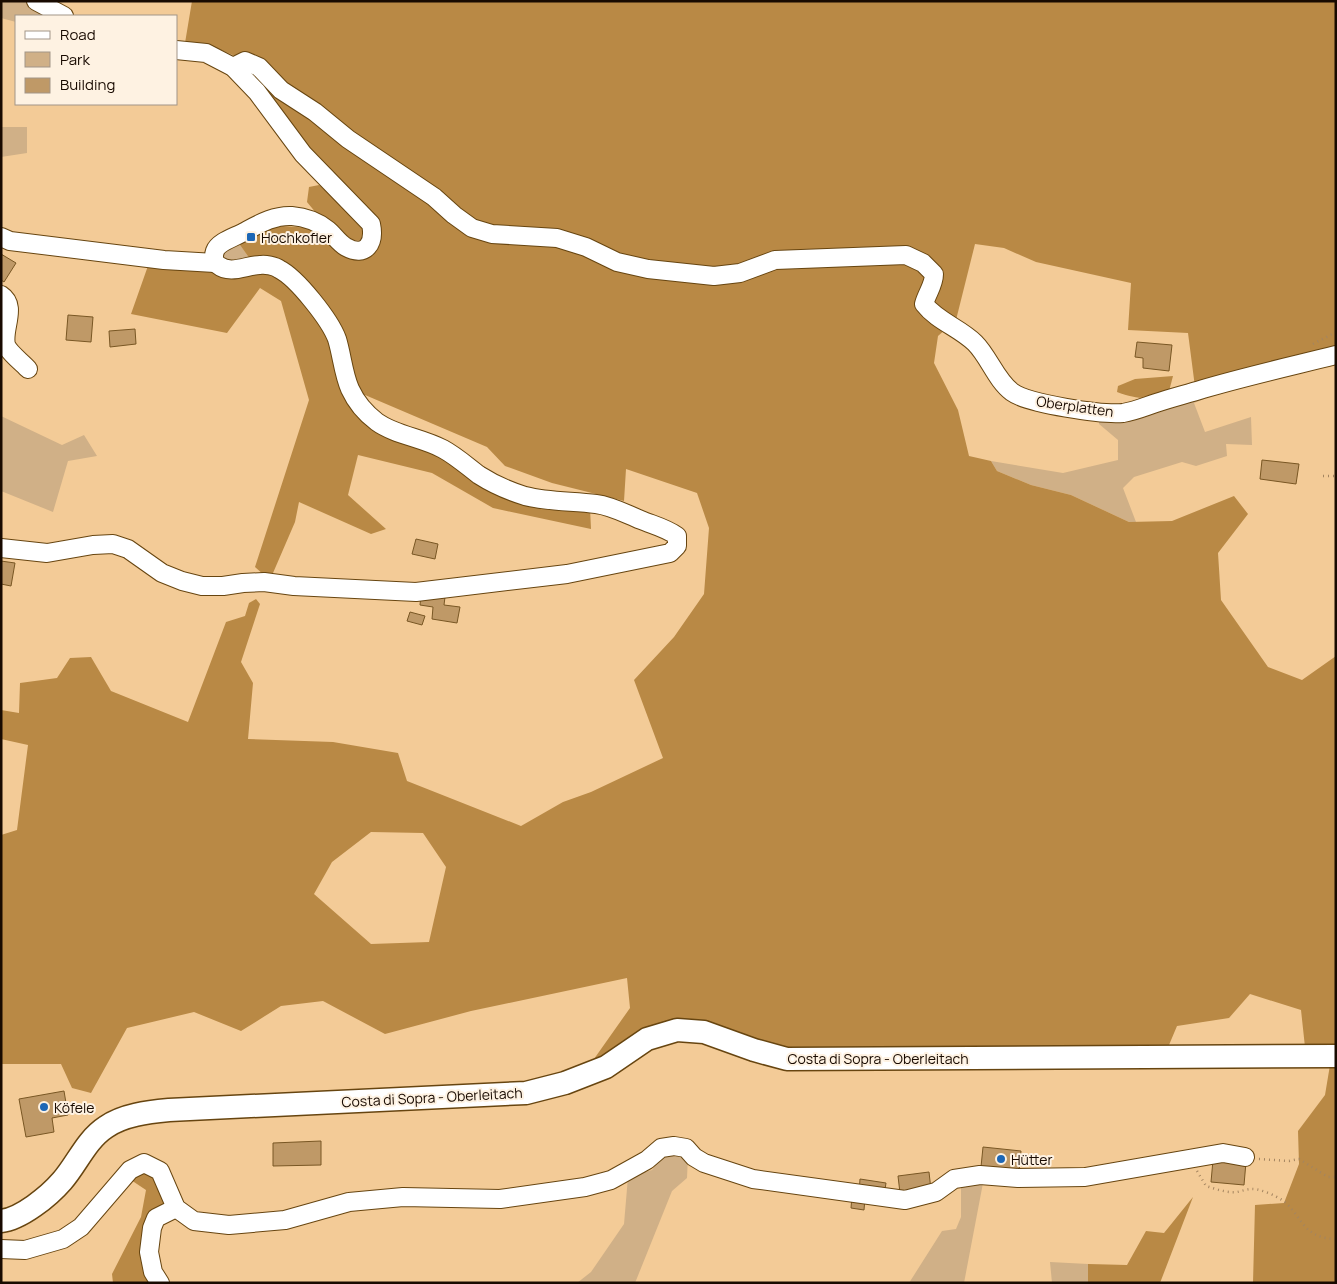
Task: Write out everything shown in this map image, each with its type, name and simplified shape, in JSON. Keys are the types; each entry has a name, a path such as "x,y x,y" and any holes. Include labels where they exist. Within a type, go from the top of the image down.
{"main road":[{"name":"Costa di Sopra - Oberleitach","path":"1,1221 31,1208 62,1182 90,1142 106,1127 145,1112 526,1093 566,1083 606,1067 648,1039 677,1030 704,1032 754,1050 787,1059 1336,1056"}],"street":[{"path":"36,1 62,15"},
{"path":"178,50 206,53 233,67 257,92 304,154 371,224 373,233 371,243 364,249 355,250 345,246 328,230 310,219 292,216 278,217 262,222 215,249 215,263"},
{"name":"Oberplatten","path":"233,67 245,60 259,67 281,90 315,112 348,139 434,197 472,228 492,234 557,238 586,247 617,262 648,269 714,276 740,273 775,260 906,254 922,263 934,274 934,281 926,295 924,304 930,312 975,344 1012,392 1037,402 1079,410 1120,413 1140,410 1204,389 1336,354"},
{"path":"1,237 10,241 145,258 215,263 223,269 235,269 262,264 280,269 311,299 328,322 336,338 350,388 361,408 379,423 425,440 445,450 480,476 502,488 527,497 599,504 668,530 677,536 677,546 670,553 567,574 416,592 294,586 264,582 202,586 182,582 162,573 128,549 112,544 47,553 1,548"},
{"path":"1,295 5,298 10,312 4,331 6,347 28,369"},
{"path":"1,1249 25,1250 63,1239 81,1227 130,1170 144,1163 160,1171 176,1208 194,1222 229,1225 285,1220 349,1202 403,1197 500,1199 585,1187 611,1180 647,1160 661,1148 674,1146 686,1148 694,1157 704,1163 753,1179 905,1200 936,1192 954,1178 980,1175 1018,1178 1085,1177 1223,1153 1245,1157"},
{"path":"160,1283 153,1272 149,1252 152,1228 156,1218 176,1208"}],"path":[{"path":"1322,476 1336,476"},
{"path":"1245,1157 1267,1160 1299,1159 1328,1177 1336,1177"},
{"path":"1193,1158 1198,1175 1206,1186 1220,1191 1236,1192 1252,1189 1274,1196 1293,1210 1307,1229 1314,1234 1324,1238 1336,1239"}],"green space":[{"path":"1,1 31,1 55,15 15,15 15,22 1,18"},
{"path":"1,127 27,127 27,153 1,157"},
{"path":"240,245 250,259 240,262 226,261 222,257 224,248"},
{"path":"1254,379 1194,403 1205,432 1251,417 1252,445 1226,444 1227,456 1196,466 1182,462 1134,477 1123,488 1136,522 1129,522 1071,495 1031,485 997,471 991,461 1063,473 1118,460 1118,440 1099,424 1099,415"},
{"path":"1,416 62,445 84,435 97,456 68,461 53,512 1,491"},
{"path":"667,1151 688,1156 687,1178 672,1191 635,1283 577,1283 591,1272 624,1224 628,1177 652,1170"},
{"path":"983,1183 964,1283 909,1283 942,1231 956,1229 961,1217 961,1184"},
{"path":"1050,1262 1088,1264 1088,1283 1052,1283"}],"shaded area":[{"path":"192,1 1336,1 1336,349 1195,387 1188,333 1128,330 1131,283 1036,262 1004,248 975,244 956,320 938,336 934,363 958,410 969,456 991,461 997,471 1031,485 1071,495 1129,522 1172,521 1234,496 1248,514 1218,553 1221,600 1268,667 1302,680 1336,656 1336,1048 1305,1047 1301,1010 1250,994 1229,1018 1177,1026 1169,1045 1164,1049 777,1048 739,1032 686,1020 601,1058 594,1059 630,1008 627,978 471,1011 385,1034 323,1001 281,1006 241,1031 194,1012 127,1028 91,1093 72,1088 61,1064 1,1064 1,835 17,830 28,745 1,739 1,710 19,713 20,683 57,678 70,658 91,657 111,691 188,722 226,622 245,616 249,603 256,599 260,604 241,662 253,683 248,739 333,742 398,753 407,781 521,826 563,802 591,792 663,758 634,680 674,637 704,594 709,528 697,493 626,469 624,501 552,483 505,466 487,447 358,392 348,361 345,335 338,329 319,303 250,259 240,245 242,239 265,228 283,226 310,228 362,258 374,254 377,242 296,135 250,70 235,56 219,49 185,43","holes":["371,832 423,833 446,867 429,942 371,944 314,894 332,862"]},
{"path":"319,185 330,192 335,200 363,227 364,235 362,240 347,238 339,234 307,202 309,187"},
{"path":"149,263 254,268 273,275 293,291 329,332 346,391 421,445 462,470 590,508 591,529 493,508 432,473 358,455 348,495 386,529 371,534 299,502 295,522 273,573 264,575 255,567 309,400 281,301 260,288 227,333 131,314"},
{"path":"1173,376 1168,395 1142,398 1117,392 1118,386 1135,379"},
{"path":"1336,1064 1336,1283 1253,1283 1255,1205 1284,1203 1299,1164 1298,1131 1325,1095 1330,1065"},
{"path":"140,1171 150,1171 169,1204 160,1210 156,1283 113,1283 112,1274 141,1217 146,1190 128,1178"},
{"path":"1193,1197 1160,1283 1088,1283 1088,1264 1127,1265 1146,1231 1164,1233"}],"building":[{"path":"1,254 16,263 4,282 1,280"},
{"path":"68,315 93,317 91,342 66,340"},
{"path":"135,329 136,344 110,347 109,331"},
{"path":"1137,342 1172,345 1169,371 1143,368 1143,358 1135,357"},
{"path":"1262,460 1299,464 1296,484 1260,479"},
{"path":"416,539 438,544 435,559 412,554"},
{"path":"1,561 15,563 11,586 1,584"},
{"path":"421,594 445,597 444,605 460,607 457,623 432,619 433,607 420,605"},
{"path":"410,612 425,616 422,625 407,621"},
{"name":"Köfele","path":"64,1091 68,1115 52,1118 54,1132 26,1137 19,1099"},
{"path":"321,1141 321,1165 273,1166 273,1143"},
{"name":"Hütter","path":"983,1147 1021,1151 1019,1172 981,1167"},
{"path":"1213,1160 1246,1162 1244,1185 1211,1182"},
{"path":"929,1172 931,1190 900,1193 898,1176"},
{"path":"860,1179 886,1183 884,1196 859,1193"},
{"path":"852,1196 865,1198 864,1210 851,1208"}],"place":[{"name":"Hochkofler","path":"251,237"},
{"name":"Köfele","path":"44,1107"},
{"name":"Hütter","path":"1001,1159"}]}
